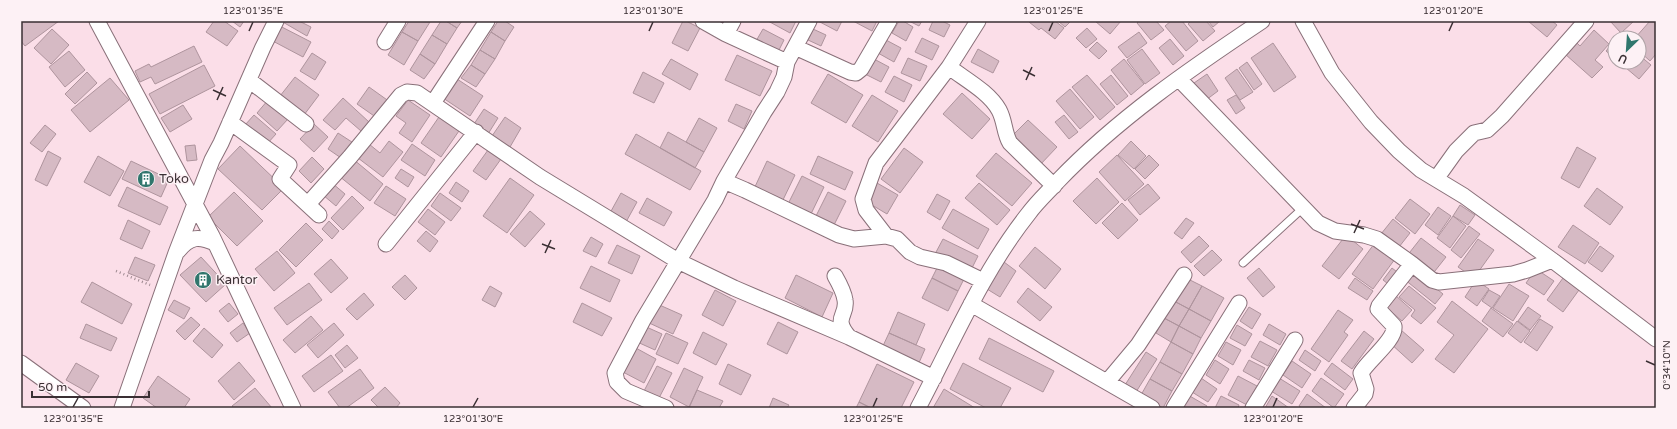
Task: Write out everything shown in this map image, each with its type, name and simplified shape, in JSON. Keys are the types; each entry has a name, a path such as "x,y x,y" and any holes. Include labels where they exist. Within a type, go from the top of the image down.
{"street":[{"path":"97,21 195,203 215,243 284,401 293,408"},
{"path":"122,408 176,253 212,160 276,21"},
{"path":"385,42 398,21"},
{"path":"433,103 487,21"},
{"path":"703,21 729,27 787,62"},
{"path":"666,408 626,391 616,382 615,373 678,261 715,200 724,181 777,92 784,77 787,62 809,21"},
{"path":"795,47 850,72 856,73 861,69 889,21"},
{"path":"886,236 866,210 863,199 876,163 949,67 978,21"},
{"path":"918,408 983,281 1029,212 1079,159 1120,124 1179,79 1262,21"},
{"path":"1303,21 1332,73 1372,122 1399,151 1421,170 1464,196 1552,260 1656,339"},
{"path":"1436,179 1456,151 1474,133 1487,130 1502,116 1586,21"},
{"path":"949,67 994,103 1000,112 1005,134 1010,143 1054,186"},
{"path":"1179,79 1318,223 1335,231 1364,235 1377,239 1432,280 1439,282 1513,274 1552,260"},
{"path":"249,80 306,124"},
{"path":"308,204 361,145 401,95 407,92 417,93 540,177 678,261 734,288 849,336 934,378"},
{"path":"230,122 289,165 280,179 319,215"},
{"path":"386,244 476,132"},
{"path":"724,181 839,235 854,239 886,236 897,238 910,252 920,257 946,263 983,281"},
{"path":"176,253 192,239 204,238 215,243"},
{"path":"1354,408 1365,394 1366,389 1361,373 1395,329 1378,309 1379,306 1412,264"},
{"path":"1107,382 1138,345 1184,275"},
{"path":"835,276 845,301 840,321 844,331 849,336"},
{"path":"1174,408 1239,303"},
{"path":"972,304 1152,408"},
{"path":"1253,408 1295,340"},
{"path":"21,363 83,408"}],"lane":[{"path":"1243,263 1304,208"}],"path":[{"path":"116,272 163,291"}],"building":[{"path":"21,21 59,21 25,46 21,41"},
{"path":"214,21 224,21 238,31 227,46 206,32"},
{"path":"232,21 244,21 240,27"},
{"path":"281,21 299,21 311,27 307,36"},
{"path":"409,21 430,22 418,41 402,32"},
{"path":"441,21 446,21 457,28 447,44 432,35"},
{"path":"446,21 462,21 457,28"},
{"path":"498,21 505,21 514,27 505,41 491,32"},
{"path":"683,21 700,28 688,51 672,43"},
{"path":"768,21 796,21 790,33"},
{"path":"818,21 842,21 837,31"},
{"path":"853,21 877,21 872,31"},
{"path":"899,21 903,21 913,27 906,41 892,33"},
{"path":"909,21 922,21 919,26"},
{"path":"933,21 942,21 950,25 944,37 929,30"},
{"path":"1055,21 1064,28 1055,39 1041,28 1039,30 1029,22"},
{"path":"1058,21 1071,21 1065,27"},
{"path":"1095,21 1121,21 1110,34"},
{"path":"1139,21 1156,21 1164,30 1151,40 1137,23"},
{"path":"1171,21 1182,21 1198,41 1186,51 1165,26"},
{"path":"1191,21 1206,21 1215,31 1203,41 1188,24"},
{"path":"1208,21 1220,21 1213,27"},
{"path":"1528,21 1552,21 1557,25 1547,37"},
{"path":"1610,21 1634,21 1624,30 1618,30"},
{"path":"1650,21 1656,21 1656,54 1650,61 1647,58 1647,30 1642,30"},
{"path":"276,24 311,42 303,57 269,39"},
{"path":"1087,28 1097,39 1086,48 1076,38"},
{"path":"52,29 69,45 51,64 34,48"},
{"path":"763,29 784,40 778,52 756,41"},
{"path":"813,29 826,35 821,46 808,40"},
{"path":"1594,30 1607,42 1607,46 1595,60 1603,67 1592,78 1565,54 1576,42 1580,46"},
{"path":"402,32 418,41 404,65 388,55"},
{"path":"491,32 505,41 495,59 480,50"},
{"path":"1139,32 1147,43 1127,58 1118,47"},
{"path":"432,35 447,44 435,64 420,54"},
{"path":"922,38 939,46 932,60 915,52"},
{"path":"1170,39 1184,56 1173,65 1159,48"},
{"path":"886,40 901,48 894,62 878,53"},
{"path":"1097,42 1107,51 1099,59 1089,50"},
{"path":"1273,43 1296,77 1274,92 1251,58"},
{"path":"194,46 202,62 155,84 151,77 140,82 135,71 149,64 151,67"},
{"path":"978,49 999,61 993,73 971,62"},
{"path":"1142,49 1160,73 1145,84 1127,60"},
{"path":"480,50 495,59 485,74 471,65"},
{"path":"69,51 85,70 65,87 49,67"},
{"path":"312,53 326,62 315,80 300,71"},
{"path":"420,54 435,64 424,79 410,70"},
{"path":"737,55 772,71 760,96 725,80"},
{"path":"908,58 927,66 920,81 901,73"},
{"path":"671,59 698,74 690,90 662,74"},
{"path":"874,59 889,67 881,82 865,74"},
{"path":"1124,59 1144,84 1131,95 1111,70"},
{"path":"1247,62 1262,84 1254,90 1239,68"},
{"path":"1647,62 1651,65 1647,70"},
{"path":"204,65 215,86 160,114 149,94"},
{"path":"471,65 485,74 476,87 461,78"},
{"path":"1237,69 1253,92 1240,100 1225,78"},
{"path":"1628,70 1647,70 1639,79"},
{"path":"87,72 97,83 75,104 65,94"},
{"path":"643,72 664,83 654,103 633,93"},
{"path":"828,74 863,95 846,123 811,103"},
{"path":"1207,74 1218,91 1206,100 1194,83"},
{"path":"1087,75 1115,107 1100,120 1072,87"},
{"path":"1111,75 1128,96 1117,105 1100,84"},
{"path":"894,76 912,85 904,102 885,92"},
{"path":"295,77 319,95 304,115 280,96"},
{"path":"110,78 129,100 90,132 71,110"},
{"path":"457,79 483,96 470,116 443,98"},
{"path":"369,87 390,102 377,118 357,104"},
{"path":"1070,89 1094,117 1080,129 1056,101"},
{"path":"962,93 990,119 972,139 943,114"},
{"path":"872,95 898,111 878,142 852,126"},
{"path":"1236,95 1245,108 1236,114 1227,100"},
{"path":"343,98 369,122 361,131 346,118 335,130 323,120"},
{"path":"268,100 288,119 277,131 257,113"},
{"path":"408,100 430,115 412,142 399,133 406,123 396,116"},
{"path":"736,104 752,111 744,129 728,121"},
{"path":"183,105 192,119 170,132 161,118"},
{"path":"484,109 498,118 488,134 474,124"},
{"path":"441,114 461,128 441,157 421,143"},
{"path":"254,115 276,134 267,144 245,125"},
{"path":"1064,115 1078,132 1069,139 1055,122"},
{"path":"505,117 521,128 510,147 492,136"},
{"path":"699,118 717,128 704,152 686,142"},
{"path":"1028,120 1057,147 1039,166 1010,138"},
{"path":"314,124 328,137 314,152 300,139"},
{"path":"45,125 56,134 42,152 30,143"},
{"path":"668,132 704,152 695,168 660,148"},
{"path":"338,133 355,144 344,160 328,149"},
{"path":"636,134 701,171 690,190 625,154"},
{"path":"389,141 403,152 383,177 358,158 369,144 380,153"},
{"path":"1131,141 1146,156 1134,169 1118,155"},
{"path":"412,144 435,160 425,176 401,160"},
{"path":"195,145 197,160 187,161 185,146"},
{"path":"240,146 284,188 262,210 218,169"},
{"path":"1577,147 1596,158 1579,188 1561,178"},
{"path":"904,148 923,162 900,193 881,179"},
{"path":"488,150 501,159 486,180 473,171"},
{"path":"48,151 61,158 47,186 35,180"},
{"path":"996,153 1032,183 1012,206 976,176"},
{"path":"1117,155 1144,184 1125,201 1099,172"},
{"path":"1149,155 1159,165 1145,179 1135,169"},
{"path":"98,156 124,171 110,196 84,182"},
{"path":"818,156 853,172 845,190 810,174"},
{"path":"312,157 324,169 311,183 299,171"},
{"path":"353,159 383,184 370,201 339,176"},
{"name":"Toko","path":"131,161 169,179 161,197 122,179"},
{"path":"767,161 795,175 781,204 753,191"},
{"path":"401,169 414,177 408,187 395,178"},
{"path":"802,176 824,187 810,216 788,204"},
{"path":"510,178 534,195 507,233 483,216"},
{"path":"1097,178 1119,202 1096,224 1073,201"},
{"path":"456,182 469,191 462,202 449,193"},
{"path":"332,183 345,194 336,206 323,195"},
{"path":"877,183 898,195 887,214 867,202"},
{"path":"979,183 1010,210 997,225 965,198"},
{"path":"1148,184 1160,198 1140,215 1128,200"},
{"path":"386,186 406,199 395,216 374,203"},
{"path":"127,187 168,207 160,225 118,206"},
{"path":"1597,188 1623,207 1610,225 1584,206"},
{"path":"234,192 263,221 237,246 208,217"},
{"path":"828,192 846,201 832,229 814,220"},
{"path":"440,193 461,208 451,221 431,206"},
{"path":"621,193 637,202 626,222 610,213"},
{"path":"937,194 950,201 940,220 927,212"},
{"path":"352,196 364,208 343,230 331,218"},
{"path":"647,198 672,212 664,226 639,213"},
{"path":"1410,199 1430,214 1415,234 1395,218"},
{"path":"1122,203 1138,220 1118,239 1102,223"},
{"path":"1460,205 1475,215 1468,225 1453,216"},
{"path":"1438,207 1451,216 1438,235 1425,225"},
{"path":"428,209 445,222 435,235 418,222"},
{"path":"953,209 989,229 978,249 942,228"},
{"path":"530,211 545,224 525,247 510,234"},
{"path":"1453,216 1466,226 1450,248 1437,238"},
{"path":"1186,218 1194,223 1182,239 1174,233"},
{"path":"1393,219 1410,233 1399,247 1381,234"},
{"path":"128,220 150,231 142,249 120,239"},
{"path":"329,221 339,231 332,239 322,229"},
{"path":"306,223 323,240 296,267 279,250"},
{"path":"1573,225 1599,243 1585,264 1558,247"},
{"path":"1469,226 1480,234 1461,258 1451,250"},
{"path":"426,231 438,241 430,252 417,241"},
{"path":"1346,235 1363,249 1339,279 1322,266"},
{"path":"1199,236 1209,246 1191,263 1181,252"},
{"path":"591,237 603,244 596,257 583,251"},
{"path":"1421,238 1446,257 1431,276 1406,257"},
{"path":"943,239 978,256 970,272 935,254"},
{"path":"1478,239 1494,250 1474,278 1458,267"},
{"path":"1374,244 1395,259 1373,289 1352,274"},
{"path":"617,245 640,256 632,274 608,263"},
{"path":"1600,246 1614,256 1602,272 1588,262"},
{"path":"1035,247 1061,269 1045,289 1019,266"},
{"path":"1212,250 1222,260 1204,276 1194,266"},
{"path":"277,251 295,273 274,291 255,269"},
{"path":"135,257 155,265 148,281 128,273"},
{"name":"Kantor","path":"201,257 226,284 206,302 180,275"},
{"path":"331,259 348,278 331,293 314,274"},
{"path":"1004,262 1016,271 1000,297 987,289"},
{"path":"939,264 965,277 958,291 932,278"},
{"path":"591,266 620,280 610,302 580,288"},
{"path":"1259,268 1275,287 1263,297 1247,278"},
{"path":"1392,268 1401,275 1392,287 1383,280"},
{"path":"1412,269 1443,294 1435,304 1404,279"},
{"path":"1536,269 1554,281 1544,295 1526,283"},
{"path":"405,275 417,288 405,300 392,287"},
{"path":"796,275 833,293 822,317 785,298"},
{"path":"932,278 958,291 948,311 922,298"},
{"path":"1186,278 1202,286 1189,309 1174,301"},
{"path":"1355,278 1373,291 1367,300 1348,288"},
{"path":"1563,278 1579,290 1563,312 1547,300"},
{"path":"1476,280 1489,289 1477,306 1465,297"},
{"path":"92,282 132,304 122,324 81,302"},
{"path":"309,283 322,300 287,325 274,308"},
{"path":"1509,284 1529,296 1513,321 1493,308"},
{"path":"490,286 502,293 495,307 482,300"},
{"path":"1202,286 1224,298 1211,321 1189,309"},
{"path":"1409,286 1436,308 1421,324 1411,316 1415,310 1399,297"},
{"path":"1028,288 1052,307 1040,321 1017,302"},
{"path":"715,290 736,301 723,326 702,315"},
{"path":"1489,290 1500,296 1492,308 1482,301"},
{"path":"364,293 374,305 357,320 346,309"},
{"path":"1395,295 1412,310 1402,321 1386,307"},
{"path":"174,300 190,308 184,319 168,310"},
{"path":"1174,301 1189,309 1179,326 1164,318"},
{"path":"1452,301 1488,329 1454,373 1435,359 1454,335 1437,322"},
{"path":"229,303 238,314 228,322 219,311"},
{"path":"582,303 612,318 602,336 573,322"},
{"path":"655,303 682,315 673,334 647,322"},
{"path":"1249,307 1261,314 1252,329 1240,321"},
{"path":"1528,307 1541,316 1530,330 1518,321"},
{"path":"1491,308 1513,324 1503,337 1482,321"},
{"path":"1189,309 1211,321 1201,338 1179,326"},
{"path":"1338,310 1353,320 1344,332 1348,335 1329,362 1311,349"},
{"path":"898,312 925,324 916,345 889,333"},
{"path":"311,316 323,330 295,353 283,340"},
{"path":"191,317 200,325 185,340 176,331"},
{"path":"1164,318 1179,326 1171,342 1156,333"},
{"path":"1540,319 1553,327 1537,351 1524,342"},
{"path":"1517,321 1530,331 1521,343 1508,333"},
{"path":"778,322 798,332 787,354 767,344"},
{"path":"243,323 250,333 237,342 230,333"},
{"path":"334,323 344,335 318,358 307,345"},
{"path":"86,324 117,338 111,351 80,338"},
{"path":"1269,324 1286,334 1280,345 1263,335"},
{"path":"642,325 662,334 655,350 635,341"},
{"path":"1237,325 1252,334 1245,346 1230,338"},
{"path":"1179,326 1201,338 1193,354 1171,342"},
{"path":"204,328 223,345 212,358 193,341"},
{"path":"1401,330 1424,350 1412,363 1390,343"},
{"path":"1364,331 1374,339 1352,369 1341,361"},
{"path":"703,332 727,344 716,365 693,353"},
{"path":"666,333 688,343 678,364 656,354"},
{"path":"889,333 925,349 918,365 882,348"},
{"path":"989,338 1054,371 1043,392 979,359"},
{"path":"1260,341 1277,350 1268,366 1251,357"},
{"path":"1171,342 1193,354 1182,374 1160,362"},
{"path":"1226,342 1241,350 1233,365 1218,356"},
{"path":"347,345 358,358 345,368 335,355"},
{"path":"634,347 656,359 644,383 621,371"},
{"path":"1305,350 1321,361 1315,371 1299,360"},
{"path":"1146,352 1157,359 1136,392 1125,385"},
{"path":"331,355 343,371 314,392 302,376"},
{"path":"1215,360 1229,369 1220,384 1206,375"},
{"path":"1249,360 1265,368 1259,380 1243,371"},
{"path":"1292,361 1311,374 1302,388 1283,375"},
{"path":"239,362 255,381 234,400 218,381"},
{"path":"1160,362 1182,374 1172,391 1150,379"},
{"path":"76,363 99,376 89,393 66,380"},
{"path":"963,363 1011,388 1000,408 986,408 950,389"},
{"path":"1332,363 1353,379 1345,390 1324,374"},
{"path":"728,364 751,375 741,395 719,384"},
{"path":"877,364 914,382 901,408 871,408 859,402"},
{"path":"657,366 672,373 659,398 644,391"},
{"path":"684,368 703,377 689,407 670,397"},
{"path":"360,369 374,388 346,408 340,408 328,392"},
{"path":"158,376 190,399 184,408 157,408 143,398"},
{"path":"1238,376 1257,386 1247,405 1228,395"},
{"path":"1201,378 1217,389 1208,402 1192,392"},
{"path":"1279,378 1300,391 1292,404 1271,391"},
{"path":"1321,378 1344,394 1334,408 1312,391"},
{"path":"1150,379 1172,391 1163,408 1141,395"},
{"path":"385,387 400,403 396,408 379,408 371,400"},
{"path":"255,388 272,408 234,408 232,406"},
{"path":"944,389 975,408 933,408"},
{"path":"697,390 723,401 719,408 689,408"},
{"path":"1307,394 1326,408 1302,408 1299,406"},
{"path":"1188,395 1207,406 1206,408 1181,408"},
{"path":"1221,396 1239,405 1238,408 1215,408"},
{"path":"1272,396 1289,408 1265,408"},
{"path":"773,398 789,405 787,408 769,408"},
{"path":"859,402 871,408 856,408"}],"place":[{"name":"Toko","path":"146,179"},
{"name":"Kantor","path":"203,280"}]}
